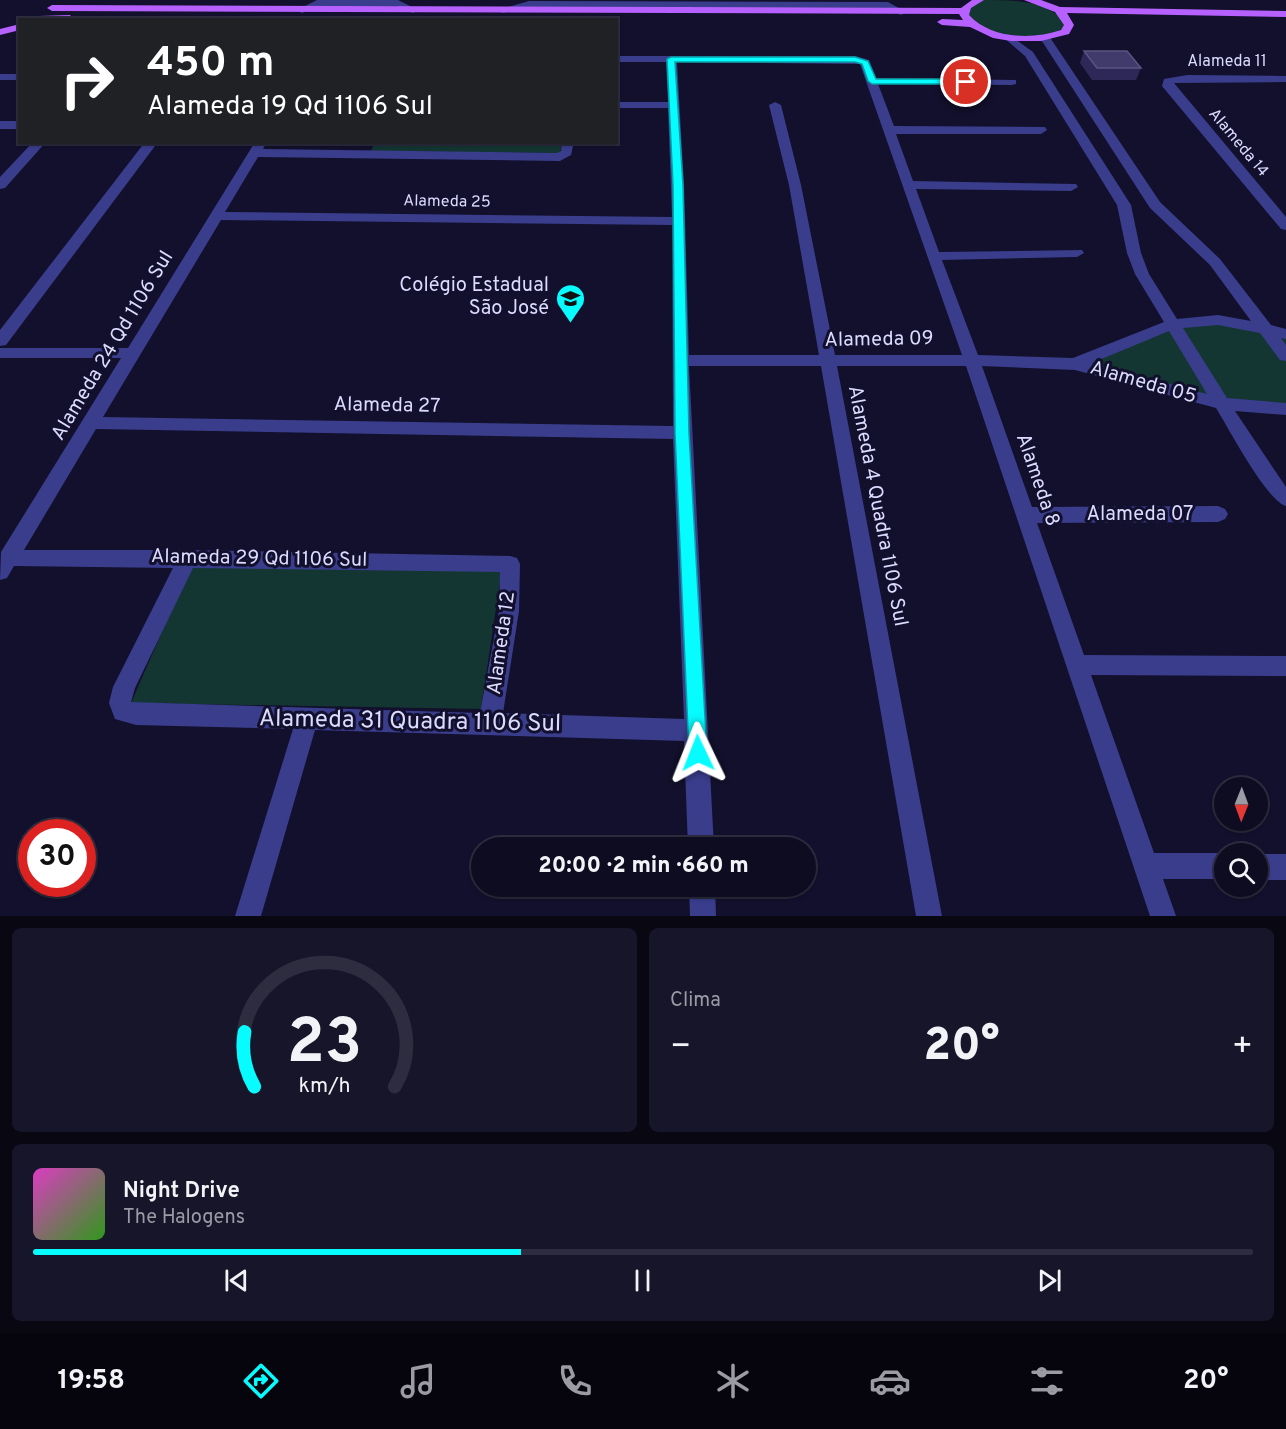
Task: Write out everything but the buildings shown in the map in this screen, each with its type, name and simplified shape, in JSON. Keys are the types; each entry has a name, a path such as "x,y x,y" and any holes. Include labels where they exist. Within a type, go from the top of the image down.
{"main road":[{"path":"964,11 967,6 979,0"},
{"path":"1029,0 1058,10 1286,14"},
{"path":"40,18 52,4 413,10 734,8 901,12 964,11"},
{"path":"618,20 972,24 1008,37 1045,38 1065,32 1074,24 1058,10"},
{"path":"964,11 972,24"},
{"path":"1112,22 1286,23"},
{"path":"0,32 18,28"}],"street":[{"path":"302,9 317,3 349,2 403,4 413,10"},
{"path":"503,10 529,4 672,2 706,8"},
{"path":"1008,37 1029,54 1124,205 1137,263 1222,404 1274,486 1286,499"},
{"path":"1045,38 1155,205 1172,224 1215,262 1286,356"},
{"path":"618,59 671,59 678,221 682,433 701,837"},
{"name":"Alameda 8","path":"671,59 863,60 972,360 1163,916"},
{"path":"0,77 18,77"},
{"name":"Alameda 11","path":"1168,81 1286,79"},
{"path":"872,81 1012,82"},
{"name":"Alameda 14","path":"1168,81 1168,86 1286,226"},
{"path":"618,105 674,105"},
{"name":"Alameda 4 Quadra 1106 Sul","path":"775,105 795,185 865,556 929,916"},
{"path":"0,125 18,125"},
{"path":"889,130 1041,130"},
{"path":"1,182 38,144"},
{"path":"0,341 150,144"},
{"path":"361,155 365,144"},
{"path":"258,148 361,155 566,149"},
{"name":"Alameda 24 Qd 1106 Sul","path":"4,565 258,148"},
{"path":"909,185 1071,187"},
{"name":"Alameda 25","path":"217,216 678,221"},
{"path":"933,256 1077,254"},
{"name":"Alameda 05","path":"1075,364 1173,326 1209,320 1286,334"},
{"path":"0,353 134,353"},
{"name":"Alameda 09","path":"682,361 972,360 1075,364"},
{"name":"Alameda 05","path":"1075,364 1222,404 1286,409"},
{"name":"Alameda 27","path":"91,423 682,433"},
{"name":"Alameda 07","path":"1025,515 1218,514"},
{"name":"Alameda 29 Qd 1106 Sul","path":"4,565 188,558 510,564"},
{"name":"Alameda 31 Quadra 1106 Sul","path":"188,558 124,687 120,703 123,711 136,714 307,720 697,730"},
{"name":"Alameda 12","path":"490,723 509,611 510,564"},
{"path":"1079,666 1286,666"},
{"path":"248,916 307,720"},
{"path":"1147,866 1214,866"},
{"path":"1268,867 1286,867"},
{"path":"702,897 703,916"}],"green space":[{"path":"981,0 1030,3 1050,11 1069,25 1045,38 1008,37 978,28 964,11"},
{"path":"374,144 562,144 560,153 371,151"},
{"path":"1209,320 1286,334 1286,408 1251,408 1075,364 1173,326"},
{"path":"192,563 502,568 481,709 131,703"}],"place":[{"name":"Colégio Estadual São José","path":"570,324"}],"route":[{"path":"698,753 682,433 678,185 671,59 855,59 863,60 872,81 966,82"}]}
